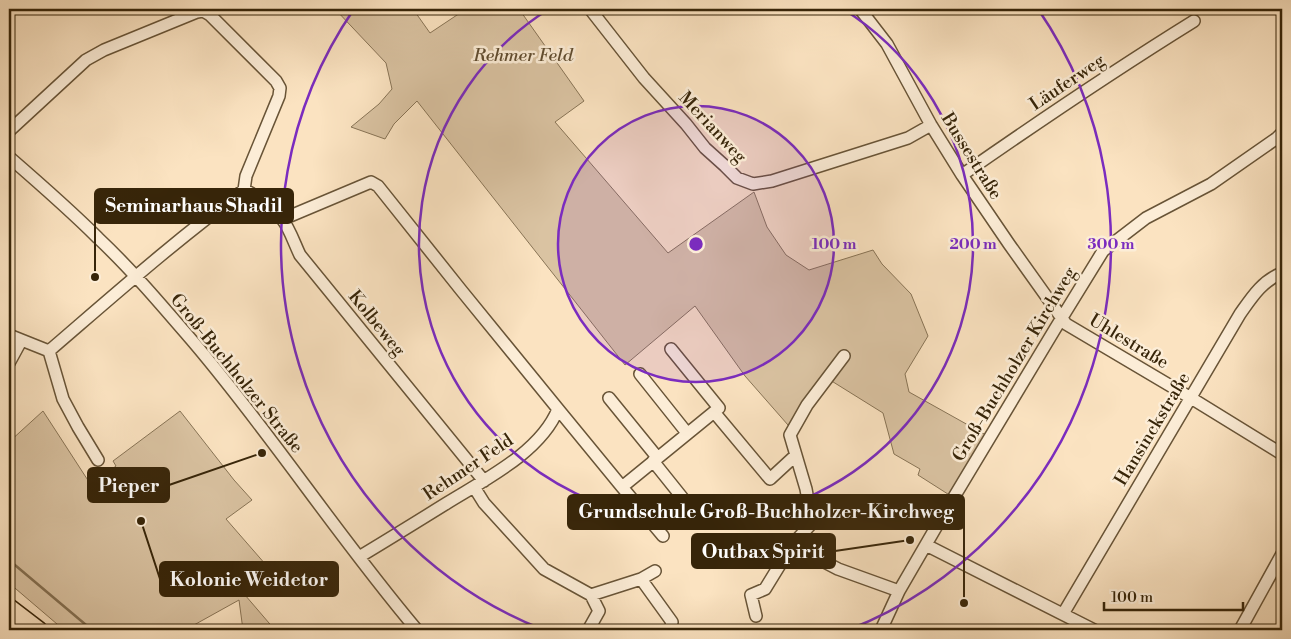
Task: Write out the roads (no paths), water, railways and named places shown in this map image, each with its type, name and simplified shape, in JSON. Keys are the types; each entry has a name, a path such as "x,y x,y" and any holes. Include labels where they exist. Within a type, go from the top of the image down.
{"highway":[{"path":"9,607 39,630"},
{"path":"9,625 16,630"}],"street":[{"name":"Merianweg","path":"590,9 644,78 705,148 737,178 753,184 772,181 908,138 931,125"},
{"name":"Bussestraße","path":"860,9 887,44 931,125 962,175 1061,318"},
{"path":"9,131 86,60 104,50 203,11 210,15 276,81 280,88 246,176 244,190 135,276 49,351"},
{"name":"Läuferweg","path":"962,175 1084,91 1194,21"},
{"name":"Groß-Buchholzer Kirchweg","path":"881,630 899,591 1061,318 1103,251 1146,218 1211,184 1282,133"},
{"name":"Groß-Buchholzer Straße","path":"9,157 100,238 196,345 417,630"},
{"path":"283,219 371,182 378,186 663,536"},
{"name":"Kolbeweg","path":"244,190 252,193 283,219 300,255 479,484 484,503 544,569 591,595"},
{"name":"Hansinckstraße","path":"1062,614 1240,314 1255,293 1268,280 1282,273"},
{"name":"Uhlestraße","path":"1061,318 1066,324 1282,454"},
{"path":"9,335 49,351"},
{"path":"9,362 21,341"},
{"path":"622,487 719,408 671,348"},
{"path":"49,351 63,399 98,460"},
{"path":"756,616 752,595 765,589 792,545 812,524 806,489 790,435 807,405 844,356"},
{"path":"640,374 688,433"},
{"path":"609,398 693,511"},
{"name":"Rehmer Feld","path":"359,557 479,484 523,454 555,418 558,409"},
{"path":"714,412 770,479 796,455"},
{"path":"792,545 838,569 899,591"},
{"path":"926,545 1094,630"},
{"path":"1240,630 1282,554"},
{"path":"589,630 599,611 591,595 641,579 656,571"},
{"path":"641,579 672,622 670,630"}],"waterway":[{"path":"9,560 92,630"}],"place":[{"name":"Seminarhaus Shadil","path":"95,277"},
{"name":"Pieper","path":"262,453"},
{"name":"Kolonie Weidetor","path":"141,521"},
{"name":"Outbax Spirit","path":"910,540"},
{"name":"Grundschule Groß-Buchholzer-Kirchweg","path":"964,603"}]}
